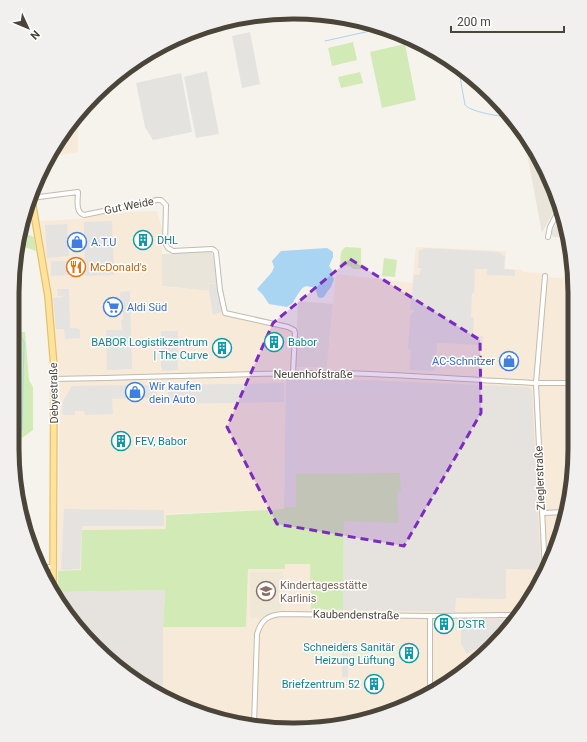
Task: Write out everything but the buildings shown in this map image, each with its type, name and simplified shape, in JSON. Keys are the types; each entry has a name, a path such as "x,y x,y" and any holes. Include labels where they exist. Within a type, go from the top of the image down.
{"main road":[{"name":"Debyestraße","path":"33,208 48,296 54,367 53,581"}],"street":[{"name":"Gut Weide","path":"37,195 78,192 78,211 84,216 121,207 161,200 166,205 165,243 168,248 173,251 212,249 216,252 220,290 225,313 288,327 294,330 293,373"},
{"path":"548,237 550,227 556,215"},
{"name":"Zieglerstraße","path":"544,560 536,383 545,276"},
{"name":"Neuenhofstraße","path":"54,379 334,373 568,384"},
{"path":"542,513 561,512"},
{"path":"45,566 54,567"},
{"name":"Kaubendenstraße","path":"254,720 257,634 263,621 272,616 282,614 430,616 512,615"},
{"path":"430,616 430,687"}],"highlighted area":[{"path":"350,259 480,340 481,413 404,546 277,524 227,427 273,323"}],"shaded area":[{"path":"250,32 260,84 242,88 232,36"},
{"path":"207,71 219,134 196,138 184,77"},
{"path":"181,73 192,132 153,140 145,127 136,83"},
{"path":"78,124 78,152 56,156"},
{"path":"526,148 540,172 555,209 542,233"},
{"path":"157,211 162,229 162,286 209,291 208,283 217,283 224,315 297,331 295,367 327,367 336,274 412,283 416,247 506,251 505,269 540,273 550,278 567,277 568,448 566,484 559,520 540,570 286,380 284,509 166,514 166,529 83,530 81,571 58,571 60,388 52,304 40,221 80,219 115,212"},
{"path":"558,220 562,237 553,237 551,233"},
{"path":"112,221 114,275 85,276 84,222"},
{"path":"67,224 69,256 47,258 45,225"},
{"path":"425,248 498,252 505,256 504,269 515,270 515,276 487,275 487,269 475,269 471,317 474,318 473,335 483,336 482,345 437,343 435,371 409,370 411,350 408,348 410,317 414,311 410,310 414,275 419,275 422,268 418,268 419,251"},
{"path":"211,252 213,255 217,283 208,284 209,291 162,286 162,254"},
{"path":"51,261 69,261 70,275 51,276"},
{"path":"216,283 222,312 213,315 208,284"},
{"path":"57,289 69,289 70,328 80,329 80,338 65,339 64,329 56,329 53,298 63,297 58,296"},
{"path":"130,291 132,369 107,370 106,330 122,330 121,320 123,320 123,304 121,304 120,292"},
{"path":"298,301 333,304 327,367 295,367"},
{"path":"161,331 178,331 178,370 162,371"},
{"path":"286,380 369,380 528,387 532,391 541,568 540,570 506,569 506,599 456,598 455,612 343,610 344,521 397,492 401,492 296,474 296,507 284,507"},
{"path":"286,381 382,382 382,384 425,385 425,394 295,392 294,506 285,506"},
{"path":"284,383 284,402 168,404 168,385"},
{"path":"130,385 130,390 126,390 126,394 130,394 130,398 112,399 113,414 85,415 84,411 75,411 75,415 62,415 63,401 72,386"},
{"path":"139,385 154,385 154,392 157,392 157,399 139,398"},
{"path":"520,396 529,396 528,444 519,444"},
{"path":"64,509 164,510 164,526 82,526 80,569 61,570"},
{"path":"285,564 310,564 311,609 455,612 456,598 506,569 540,570 522,601 488,643 461,666 431,686 399,702 365,714 329,721 294,723 258,721 222,714 188,702 163,690 163,627 246,627 248,569 285,569"},
{"name":"Kindertagesstätte Karlinis","path":"250,572 283,572 282,610 274,611 261,618 250,618"},
{"path":"165,590 163,627 163,690 126,666 99,643 76,616 60,592"},
{"path":"461,619 503,619 505,623 489,642 467,654 461,644"},
{"path":"342,641 348,641 348,677 342,677"}],"green space":[{"path":"353,42 357,60 332,66 328,48"},
{"path":"405,44 416,100 382,108 370,52"},
{"path":"360,72 363,83 341,88 338,77"},
{"path":"25,234 34,237 36,251 23,246"},
{"path":"346,247 361,248 361,269 353,269 350,266 340,265 341,252"},
{"path":"384,258 397,260 395,277 382,276"},
{"path":"19,332 25,332 29,380 33,387 33,430 19,440"},
{"path":"400,473 401,492 397,492 398,523 344,521 343,610 311,609 310,564 285,564 285,569 248,569 246,627 163,627 165,590 60,592 58,589 58,571 81,570 82,530 166,529 166,515 284,509 284,507 296,507 296,474"}],"water":[{"path":"327,248 333,252 333,257 329,266 332,270 331,275 334,279 331,287 324,297 318,297 315,288 305,286 294,299 293,303 287,307 269,304 257,289 272,272 274,267 272,261 281,251"}],"waterway":[{"path":"325,41 372,30"},
{"path":"460,75 465,105 468,108 503,116"},
{"path":"19,334 24,342 22,430 19,432"}],"place":[{"name":"DHL","path":"143,240"},
{"name":"A.T.U","path":"77,242"},
{"name":"McDonald's","path":"76,267"},
{"name":"Aldi Süd","path":"113,307"},
{"name":"Babor","path":"274,342"},
{"name":"BABOR Logistikzentrum | The Curve","path":"222,348"},
{"name":"AC-Schnitzer","path":"509,361"},
{"name":"Wir kaufen dein Auto","path":"135,392"},
{"name":"FEV, Babor","path":"121,441"},
{"name":"Kindertagesstätte Karlinis","path":"266,591"},
{"name":"DSTR","path":"444,624"},
{"name":"Schneiders Sanitär Heizung Lüftung","path":"409,653"},
{"name":"Briefzentrum 52","path":"374,684"}]}
